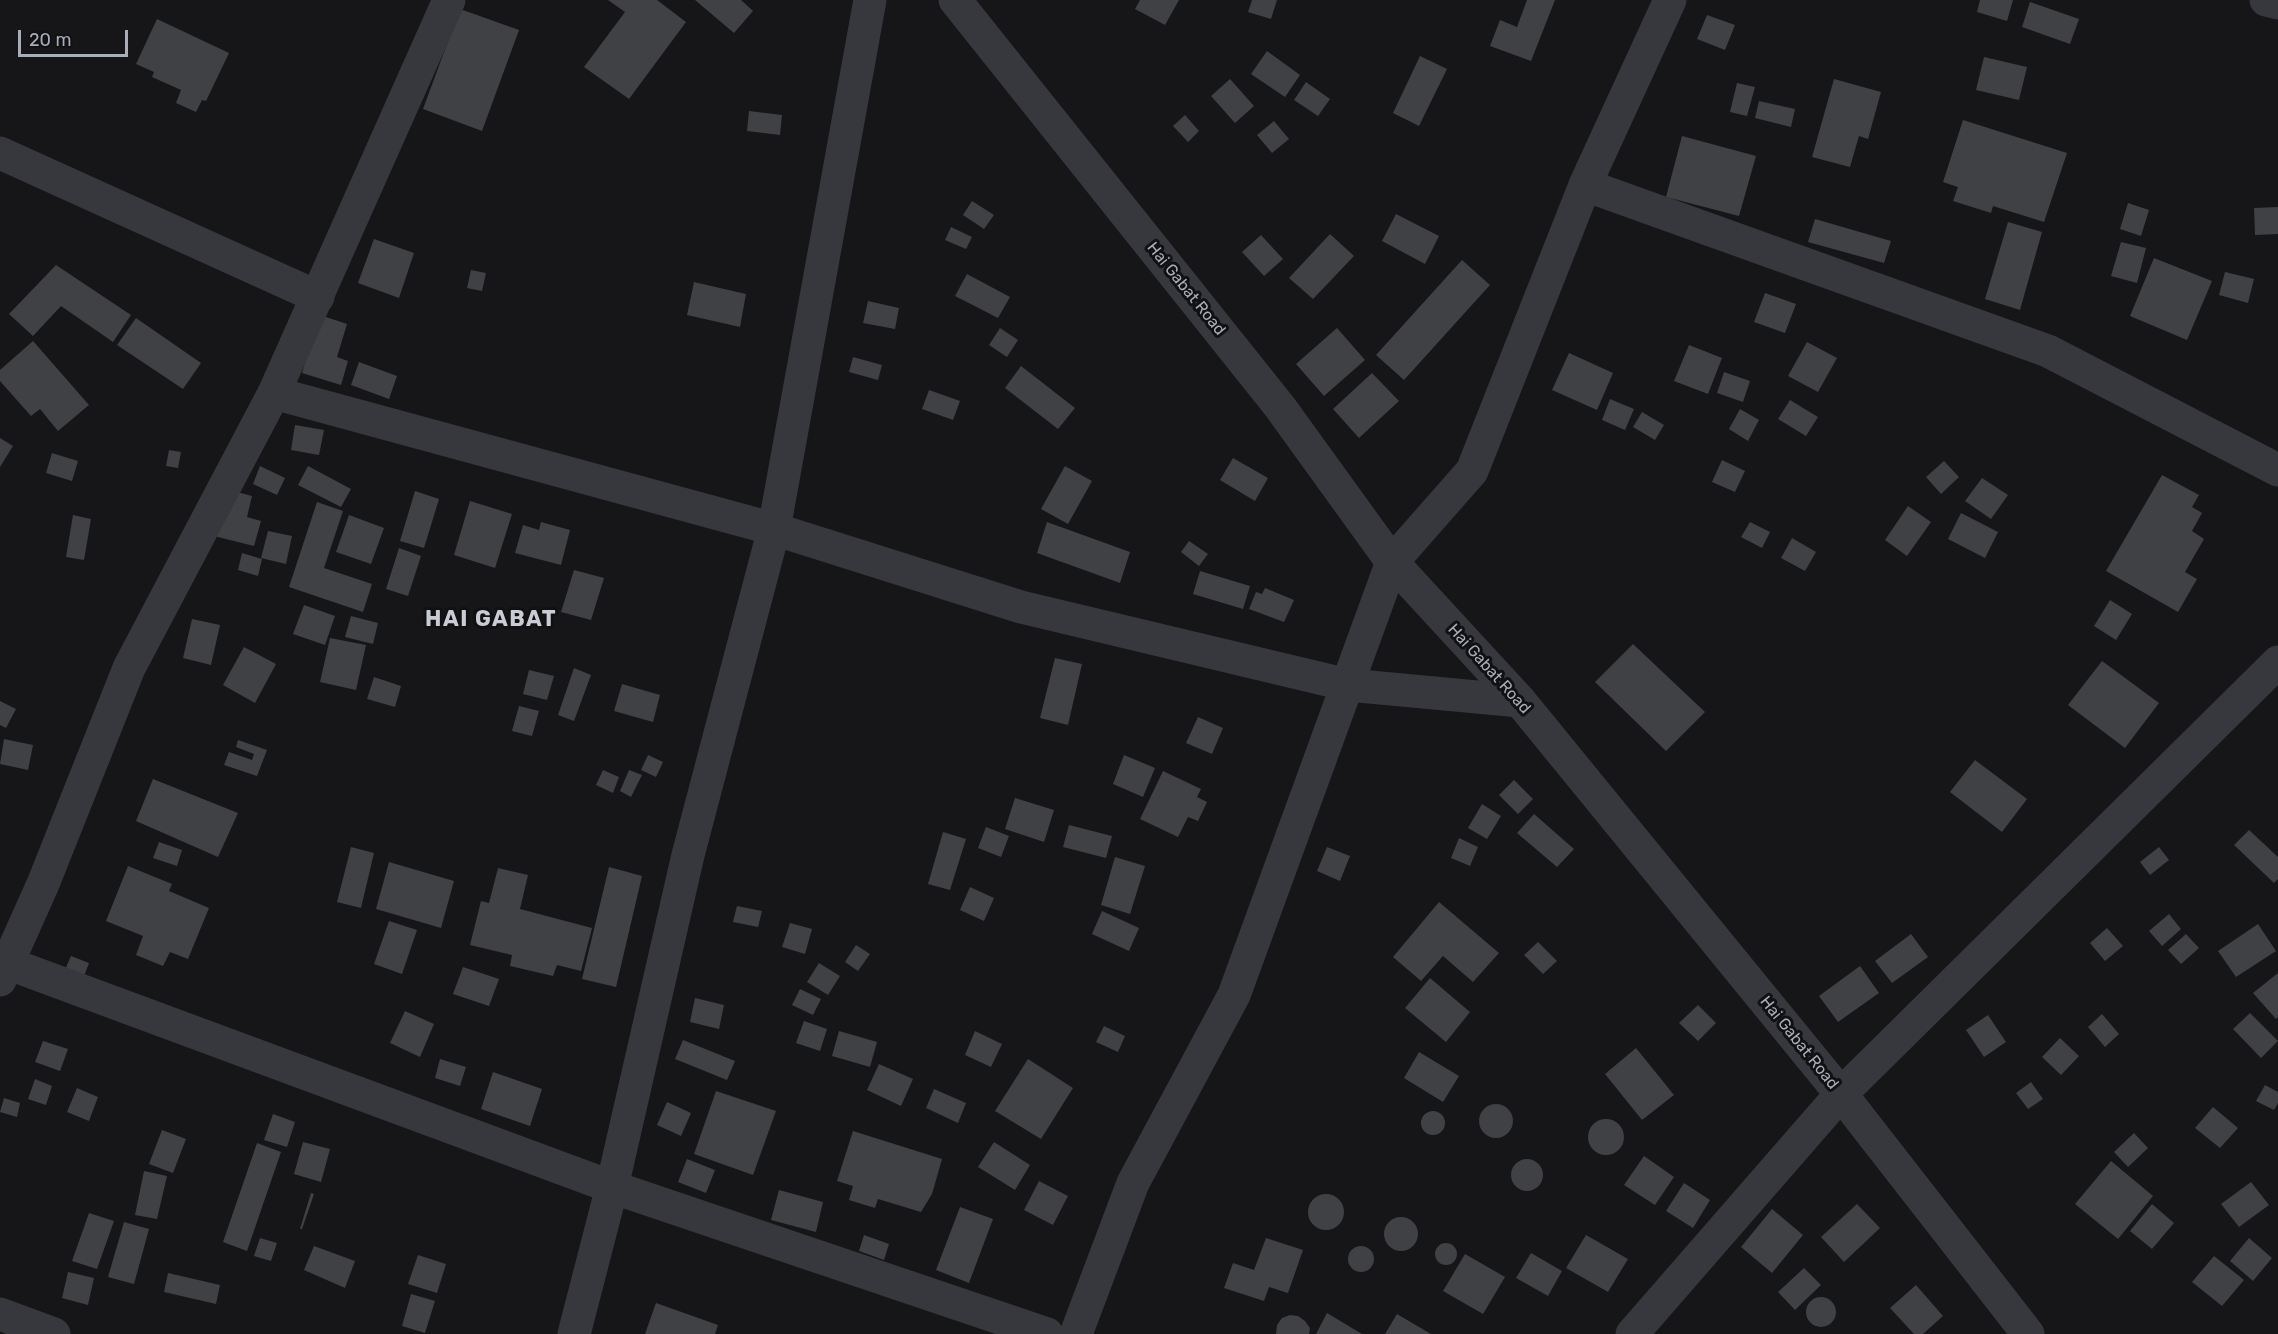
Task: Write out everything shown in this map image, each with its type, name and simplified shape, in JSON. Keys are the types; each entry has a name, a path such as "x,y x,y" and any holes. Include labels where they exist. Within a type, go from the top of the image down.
{"street":[{"path":"449,0 274,393 129,668 43,884 4,971 612,1187 1047,1334"},
{"path":"574,1334 612,1187 688,855 774,529 870,0"},
{"name":"Hai Gabat Road","path":"955,0 1280,407 1392,562 1520,701 1841,1094 2028,1334"},
{"path":"1076,1334 1133,1183 1234,995 1392,562 1472,471 1586,185 1671,0"},
{"path":"2265,0 2278,3"},
{"path":"0,153 318,297"},
{"path":"1586,185 2048,351 2278,471"},
{"path":"274,393 774,529 1021,607 1348,685 1520,701"},
{"path":"1632,1334 1841,1094 2278,662"},
{"path":"0,1314 54,1334"}],"building":[{"path":"608,0 657,0 686,22 629,99 584,67 625,12"},
{"path":"695,0 741,0 753,11 734,33"},
{"path":"1140,0 1179,0 1165,25 1135,9"},
{"path":"1252,0 1277,0 1271,19 1248,12"},
{"path":"1527,0 1555,0 1531,61 1490,46 1500,20 1517,27"},
{"path":"1980,0 2013,0 2007,21 1977,12"},
{"path":"2030,2 2079,19 2070,44 2022,27"},
{"path":"460,9 519,30 482,131 423,109"},
{"path":"1707,15 1735,25 1725,50 1697,39"},
{"path":"157,19 229,53 206,101 202,100 196,112 176,103 181,90 152,77 154,72 136,64"},
{"path":"1267,51 1300,75 1285,97 1251,74"},
{"path":"1420,56 1447,69 1419,126 1393,113"},
{"path":"1984,57 2027,67 2019,100 1976,90"},
{"path":"1230,79 1254,106 1235,123 1211,96"},
{"path":"1834,79 1881,92 1868,139 1859,136 1850,167 1812,157"},
{"path":"1306,82 1330,99 1318,116 1294,100"},
{"path":"1737,83 1755,87 1747,116 1730,112"},
{"path":"1759,101 1795,109 1791,127 1755,118"},
{"path":"749,111 782,115 780,135 747,131"},
{"path":"1185,115 1199,131 1188,142 1173,126"},
{"path":"1963,120 2067,153 2044,222 1993,206 1991,213 1953,201 1958,187 1943,182"},
{"path":"1274,121 1289,139 1272,153 1257,135"},
{"path":"1682,136 1756,156 1739,216 1666,197"},
{"path":"972,201 994,215 984,229 963,215"},
{"path":"2128,203 2149,210 2141,236 2120,229"},
{"path":"2278,207 2278,234 2255,235 2254,208"},
{"path":"1396,214 1439,236 1425,264 1382,241"},
{"path":"1815,219 1891,241 1884,263 1808,242"},
{"path":"2008,222 2042,232 2020,310 1985,299"},
{"path":"951,227 972,237 966,249 945,240"},
{"path":"1330,234 1354,256 1313,299 1289,278"},
{"path":"1261,235 1283,259 1264,276 1242,252"},
{"path":"374,239 414,253 399,298 358,283"},
{"path":"2121,242 2146,248 2137,283 2111,276"},
{"path":"2154,258 2212,281 2187,340 2130,316"},
{"path":"1462,260 1490,285 1404,380 1376,355"},
{"path":"56,265 131,315 113,342 61,306 33,336 9,314"},
{"path":"471,270 486,273 482,291 467,288"},
{"path":"2225,272 2254,279 2248,303 2219,295"},
{"path":"967,274 1010,297 998,318 955,296"},
{"path":"694,282 746,294 740,327 687,315"},
{"path":"1765,293 1796,304 1785,333 1754,322"},
{"path":"868,301 899,308 895,329 863,323"},
{"path":"320,315 347,324 337,357 348,361 341,385 302,373"},
{"path":"136,318 201,363 183,389 117,345"},
{"path":"1000,328 1018,340 1007,357 989,345"},
{"path":"1337,328 1365,360 1324,396 1296,364"},
{"path":"33,341 89,405 58,431 40,409 31,416 0,381 0,370"},
{"path":"1807,342 1837,358 1818,392 1788,376"},
{"path":"1689,345 1722,358 1708,394 1674,381"},
{"path":"1569,353 1613,373 1597,410 1552,390"},
{"path":"853,357 882,365 878,380 849,372"},
{"path":"359,362 397,376 389,399 351,385"},
{"path":"1021,366 1075,408 1058,429 1005,388"},
{"path":"1724,372 1750,381 1743,402 1717,393"},
{"path":"1372,373 1399,401 1359,438 1333,409"},
{"path":"929,390 960,401 953,420 922,409"},
{"path":"1610,399 1634,409 1625,430 1602,420"},
{"path":"1790,400 1818,417 1806,436 1778,419"},
{"path":"1740,409 1759,420 1748,441 1729,429"},
{"path":"1642,412 1664,425 1655,440 1633,427"},
{"path":"295,425 324,430 319,455 291,450"},
{"path":"0,438 13,446 0,467"},
{"path":"169,450 181,452 178,468 166,466"},
{"path":"52,453 78,461 72,481 46,473"},
{"path":"1233,458 1268,478 1255,501 1220,480"},
{"path":"1722,460 1745,471 1735,492 1712,482"},
{"path":"1944,461 1959,477 1941,494 1926,477"},
{"path":"260,466 285,478 277,495 253,484"},
{"path":"308,466 351,489 341,507 298,485"},
{"path":"1065,466 1092,481 1068,524 1041,509"},
{"path":"2162,475 2199,495 2192,507 2202,513 2192,531 2204,539 2185,572 2197,579 2178,612 2106,571"},
{"path":"1982,478 2008,495 1991,519 1965,501"},
{"path":"226,489 252,496 247,517 261,521 254,546 214,536"},
{"path":"415,491 439,499 424,548 400,541"},
{"path":"470,501 512,514 495,568 454,555"},
{"path":"317,502 343,511 324,568 372,584 363,612 289,587"},
{"path":"1908,506 1931,522 1907,556 1885,540"},
{"path":"1961,513 1998,532 1985,558 1948,539"},
{"path":"73,515 91,519 84,560 66,557"},
{"path":"349,515 384,528 371,564 336,552"},
{"path":"541,522 570,530 561,565 515,553 523,525 539,530"},
{"path":"1047,522 1130,552 1120,583 1037,553"},
{"path":"1750,522 1770,532 1762,548 1741,537"},
{"path":"268,531 292,536 286,564 261,558"},
{"path":"1792,538 1816,552 1805,571 1781,558"},
{"path":"1189,541 1208,554 1199,566 1181,552"},
{"path":"399,548 421,556 408,596 386,589"},
{"path":"242,553 262,559 258,576 238,570"},
{"path":"574,570 604,578 591,620 561,612"},
{"path":"1200,571 1250,586 1243,609 1193,594"},
{"path":"1265,588 1294,600 1284,622 1249,609 1256,592 1262,594"},
{"path":"2110,600 2132,614 2116,640 2094,626"},
{"path":"304,605 335,616 325,645 293,634"},
{"path":"351,616 378,623 373,644 345,637"},
{"path":"192,619 220,625 211,665 183,658"},
{"path":"330,638 366,645 356,690 320,682"},
{"path":"1633,644 1705,712 1666,751 1595,682"},
{"path":"244,647 276,664 255,703 223,685"},
{"path":"1055,658 1082,664 1068,725 1040,718"},
{"path":"2102,661 2159,703 2125,748 2068,705"},
{"path":"574,668 591,675 574,721 558,715"},
{"path":"529,670 554,676 547,700 523,694"},
{"path":"374,677 401,686 395,707 367,699"},
{"path":"622,684 660,695 653,722 614,711"},
{"path":"0,701 16,709 6,728 0,725"},
{"path":"519,706 539,711 532,736 512,731"},
{"path":"1198,717 1223,728 1212,754 1186,743"},
{"path":"4,739 33,745 28,770 0,764"},
{"path":"238,740 267,750 257,776 224,765 229,752 252,760 254,754 236,747"},
{"path":"648,755 663,762 656,777 641,770"},
{"path":"1124,755 1155,768 1143,797 1113,784"},
{"path":"1975,760 2027,799 2002,832 1950,792"},
{"path":"603,770 619,777 613,793 596,785"},
{"path":"629,770 642,775 631,797 620,791"},
{"path":"1163,771 1201,789 1197,797 1207,802 1198,821 1188,817 1178,837 1140,819"},
{"path":"153,779 238,813 218,857 136,821"},
{"path":"1514,780 1533,799 1518,814 1499,795"},
{"path":"1015,798 1054,810 1044,842 1005,829"},
{"path":"1482,804 1501,816 1487,839 1468,828"},
{"path":"1534,814 1574,849 1557,867 1517,833"},
{"path":"1069,825 1112,836 1106,858 1063,847"},
{"path":"986,827 1009,836 1001,857 978,848"},
{"path":"2249,830 2278,857 2278,879 2274,883 2234,845"},
{"path":"943,832 966,839 950,890 928,884"},
{"path":"1459,838 1478,847 1470,866 1451,858"},
{"path":"159,842 182,850 177,866 153,858"},
{"path":"351,847 374,853 361,908 337,902"},
{"path":"1327,847 1350,856 1340,881 1317,871"},
{"path":"2159,847 2169,860 2150,875 2140,862"},
{"path":"1115,857 1145,866 1130,914 1101,905"},
{"path":"389,862 454,881 441,928 376,909"},
{"path":"128,866 172,884 169,891 209,908 188,959 170,952 163,966 136,955 143,936 106,921"},
{"path":"609,867 642,876 616,987 582,979"},
{"path":"498,868 528,875 520,909 592,928 581,971 557,965 553,976 510,966 512,955 470,945 481,901 489,903"},
{"path":"970,887 994,898 984,921 960,910"},
{"path":"1439,902 1499,953 1473,982 1443,956 1421,981 1393,957"},
{"path":"737,906 762,911 758,927 733,922"},
{"path":"1102,911 1139,928 1129,951 1092,934"},
{"path":"2169,914 2181,929 2162,946 2149,931"},
{"path":"389,921 417,930 402,974 374,964"},
{"path":"790,923 812,929 805,954 782,947"},
{"path":"2258,924 2276,951 2236,977 2218,951"},
{"path":"2107,928 2123,946 2105,961 2090,943"},
{"path":"1911,934 1928,957 1892,983 1875,961"},
{"path":"2186,934 2199,948 2181,964 2168,950"},
{"path":"1538,942 1557,961 1543,974 1524,955"},
{"path":"856,945 870,954 858,971 845,962"},
{"path":"71,956 89,963 83,979 64,972"},
{"path":"819,963 840,976 828,995 807,982"},
{"path":"1860,966 1879,993 1838,1022 1819,996"},
{"path":"463,967 499,979 489,1006 453,994"},
{"path":"2278,973 2278,1017 2276,1019 2253,993"},
{"path":"1430,978 1470,1012 1446,1042 1405,1008"},
{"path":"800,989 821,999 813,1015 792,1005"},
{"path":"695,998 724,1005 719,1029 690,1022"},
{"path":"1698,1005 1716,1023 1698,1041 1679,1023"},
{"path":"405,1011 434,1024 420,1057 390,1043"},
{"path":"2250,1013 2278,1041 2261,1058 2233,1029"},
{"path":"2102,1014 2119,1034 2105,1047 2088,1027"},
{"path":"1988,1015 2006,1042 1984,1057 1966,1030"},
{"path":"804,1021 827,1029 820,1051 796,1043"},
{"path":"1104,1026 1125,1036 1118,1052 1096,1042"},
{"path":"839,1031 877,1042 870,1067 832,1056"},
{"path":"975,1031 1002,1044 991,1067 965,1055"},
{"path":"2060,1038 2079,1056 2061,1075 2042,1057"},
{"path":"683,1040 735,1061 727,1080 675,1059"},
{"path":"43,1041 68,1049 60,1071 35,1062"},
{"path":"1636,1048 1674,1095 1642,1120 1605,1074"},
{"path":"1419,1052 1459,1076 1443,1102 1404,1078"},
{"path":"440,1059 466,1067 460,1086 435,1078"},
{"path":"1028,1059 1073,1088 1041,1139 995,1111"},
{"path":"879,1064 913,1079 901,1106 867,1090"},
{"path":"493,1072 542,1089 530,1126 481,1109"},
{"path":"35,1079 52,1086 46,1105 28,1099"},
{"path":"2031,1082 2043,1099 2028,1109 2016,1093"},
{"path":"2265,1085 2278,1092 2278,1103 2274,1110 2256,1101"},
{"path":"77,1088 98,1097 89,1121 67,1112"},
{"path":"934,1089 966,1103 958,1123 926,1108"},
{"path":"716,1091 776,1111 753,1175 694,1154"},
{"path":"4,1098 20,1103 17,1117 0,1112"},
{"path":"667,1102 691,1113 681,1136 657,1125"},
{"path":"1496,1104 1508,1109 1513,1121 1508,1133 1496,1138 1484,1133 1479,1121 1484,1109"},
{"path":"2213,1107 2238,1128 2220,1148 2195,1128"},
{"path":"1428,1111 1438,1111 1445,1118 1445,1128 1438,1135 1428,1135 1421,1128 1421,1118"},
{"path":"273,1114 295,1122 287,1147 264,1140"},
{"path":"1606,1119 1619,1124 1624,1137 1619,1150 1606,1155 1593,1150 1588,1137 1593,1124"},
{"path":"162,1130 186,1139 173,1173 149,1164"},
{"path":"853,1131 942,1159 932,1194 921,1212 878,1199 875,1208 849,1200 853,1186 837,1181"},
{"path":"2134,1133 2148,1148 2128,1167 2114,1152"},
{"path":"303,1142 330,1149 321,1182 294,1174"},
{"path":"994,1142 1030,1165 1015,1190 978,1167"},
{"path":"257,1143 281,1152 247,1251 223,1242"},
{"path":"1644,1156 1674,1177 1655,1205 1624,1185"},
{"path":"687,1159 715,1170 706,1193 678,1182"},
{"path":"1527,1159 1538,1164 1543,1175 1538,1186 1527,1191 1516,1186 1511,1175 1516,1164"},
{"path":"2111,1161 2153,1196 2118,1239 2075,1204"},
{"path":"144,1171 167,1176 157,1219 135,1215"},
{"path":"1039,1181 1068,1196 1053,1225 1024,1210"},
{"path":"2251,1182 2269,1205 2239,1227 2221,1204"},
{"path":"1684,1183 1710,1200 1693,1228 1666,1211"},
{"path":"779,1190 823,1202 816,1232 771,1220"},
{"path":"311,1193 314,1194 302,1229 300,1229"},
{"path":"1326,1194 1339,1199 1344,1212 1339,1225 1326,1230 1313,1225 1308,1212 1313,1199"},
{"path":"1857,1204 1880,1228 1844,1262 1821,1237"},
{"path":"2152,1204 2174,1223 2152,1249 2130,1231"},
{"path":"960,1207 993,1219 969,1283 936,1270"},
{"path":"1772,1209 1803,1235 1772,1273 1741,1247"},
{"path":"89,1213 114,1221 97,1269 72,1261"},
{"path":"1401,1217 1413,1222 1418,1234 1413,1246 1401,1251 1389,1246 1384,1234 1389,1222"},
{"path":"124,1222 149,1229 134,1284 108,1277"},
{"path":"864,1235 889,1244 884,1260 859,1251"},
{"path":"1586,1235 1628,1259 1608,1292 1566,1268"},
{"path":"260,1238 277,1243 271,1261 254,1256"},
{"path":"1266,1238 1303,1250 1288,1293 1269,1287 1264,1301 1224,1288 1233,1263 1254,1270"},
{"path":"2249,1238 2272,1258 2253,1281 2230,1261"},
{"path":"1446,1243 1454,1246 1457,1254 1454,1262 1446,1265 1438,1262 1435,1254 1438,1246"},
{"path":"314,1246 355,1261 345,1288 304,1270"},
{"path":"1361,1246 1370,1250 1374,1259 1370,1268 1361,1272 1352,1268 1348,1259 1352,1250"},
{"path":"1531,1253 1562,1271 1548,1296 1516,1278"},
{"path":"1465,1254 1505,1277 1483,1314 1443,1291"},
{"path":"418,1255 446,1264 437,1293 408,1284"},
{"path":"2214,1256 2244,1280 2222,1306 2192,1282"},
{"path":"1804,1268 1821,1285 1795,1310 1778,1292"},
{"path":"68,1272 94,1278 88,1305 62,1298"},
{"path":"168,1273 220,1285 216,1304 164,1292"},
{"path":"1916,1285 1943,1316 1923,1334 1914,1334 1890,1308"},
{"path":"411,1294 435,1301 425,1333 402,1326"},
{"path":"1821,1297 1832,1301 1836,1312 1832,1323 1821,1327 1810,1323 1806,1312 1810,1301"},
{"path":"656,1303 718,1325 715,1334 645,1334"},
{"path":"1327,1313 1362,1334 1316,1334"},
{"path":"1397,1314 1431,1334 1385,1334"},
{"path":"1290,1315 1298,1316 1305,1321 1310,1328 1309,1334 1276,1334 1277,1325 1282,1318"}],"district":[{"name":"HAI GABAT","path":"491,620"}]}
